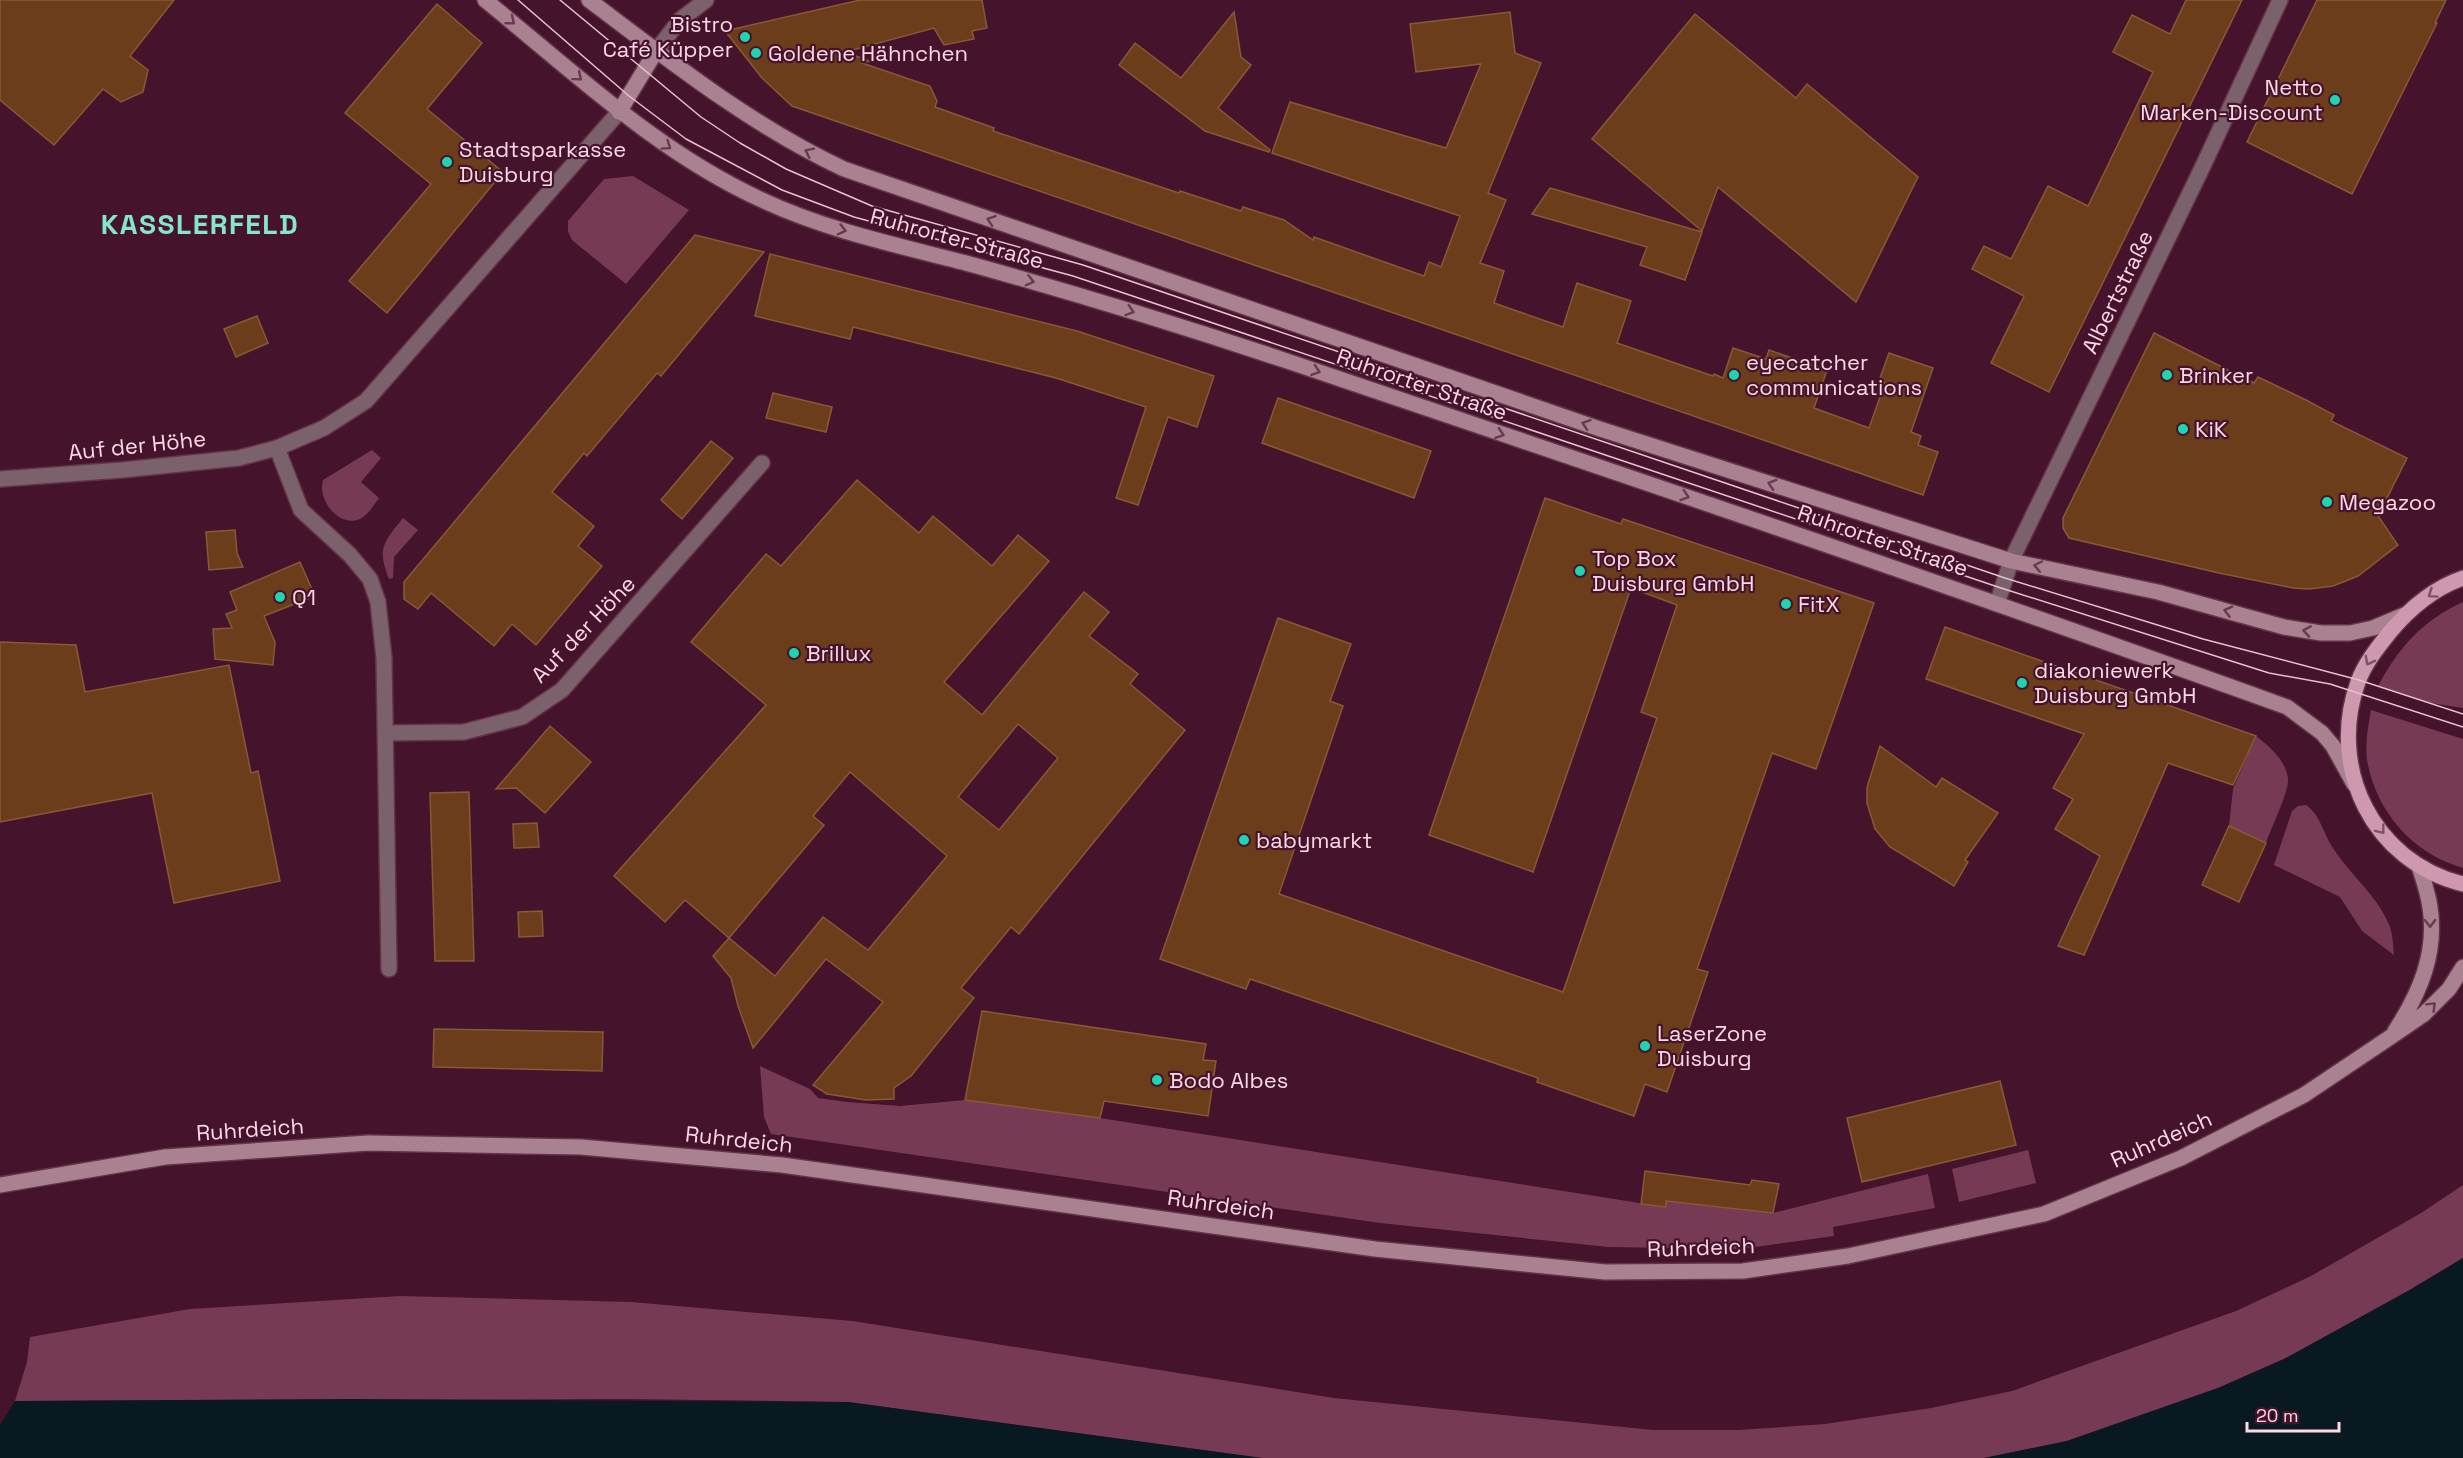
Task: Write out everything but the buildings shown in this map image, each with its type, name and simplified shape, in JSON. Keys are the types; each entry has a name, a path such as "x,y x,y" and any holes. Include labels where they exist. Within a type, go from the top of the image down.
{"main road":[{"name":"Ruhrorter Straße","path":"485,0 619,112 677,153 761,200 830,226 1074,293 1281,359 1997,604 2287,707 2322,732 2333,746 2375,822 2394,846 2419,866 2463,884"},
{"name":"Ruhrorter Straße","path":"589,0 656,51 777,134 844,169 1600,429 2011,561 2158,592 2284,627 2320,633 2350,633 2373,628 2404,615 2448,584 2463,578"},
{"path":"619,112 656,51"},
{"name":"Ruhrorter Straße","path":"2354,784 2348,753 2349,723 2357,686 2373,653 2404,615"},
{"name":"Ruhrdeich","path":"2392,1036 2414,1002 2428,966 2430,907 2419,866"},
{"name":"Ruhrdeich","path":"0,1185 165,1157 344,1145 379,1143 581,1147 782,1165 1375,1249 1605,1272 1743,1271 1848,1256 2044,1214 2201,1147 2304,1095 2424,1014 2449,989 2463,967"}],"street":[{"path":"656,51 680,20 706,0"},
{"name":"Albertstraße","path":"1997,604 2011,561 2203,166 2280,0"},
{"name":"Auf der Höhe","path":"0,479 227,459 277,448 324,428 366,401 619,112"},
{"path":"277,448 301,510 350,555 370,579 378,602 384,658 389,969"},
{"name":"Auf der Höhe","path":"386,733 464,732 522,717 562,690 606,643 762,463"}],"shaded area":[{"path":"633,176 689,210 626,284 572,240 568,231 568,221 604,179"},
{"path":"372,450 381,458 361,482 379,498 371,510 360,519 345,520 337,516 327,504 323,496 323,480"},
{"path":"403,518 418,530 394,557 393,578 389,579 383,560 384,546"},
{"path":"2463,602 2463,708 2431,703 2378,686 2394,659 2413,636 2436,617"},
{"path":"2371,710 2463,739 2463,868 2428,853 2400,828 2388,813 2379,797 2367,760"},
{"path":"2256,736 2281,761 2288,781 2266,843 2229,826 2233,789"},
{"path":"2306,805 2315,814 2340,858 2372,896 2385,916 2391,930 2394,955 2362,931 2340,897 2274,865 2292,811 2298,806"},
{"path":"760,1066 810,1089 818,1098 900,1106 965,1100 1100,1118 1665,1207 1666,1201 1773,1213 1928,1174 1935,1208 1833,1227 1834,1236 1741,1249 1608,1247 1380,1223 771,1134 764,1117"},
{"path":"2028,1150 2036,1183 1959,1202 1952,1169"},
{"path":"2463,1185 2463,1258 2408,1291 2284,1359 2218,1388 2067,1441 1984,1458 1262,1458 848,1402 625,1399 15,1401 27,1362 30,1337 190,1309 400,1296 631,1302 853,1321 1334,1398 1653,1430 1739,1430 1825,1424 1931,1408 2012,1391 2236,1311 2311,1276 2421,1213"}],"water":[{"path":"2463,1258 2463,1458 1984,1458 2067,1441 2218,1388 2284,1359"},
{"path":"352,1399 848,1402 1262,1458 0,1458 0,1425 15,1401"}],"tram line":[{"path":"518,0 629,96 686,139 782,190 854,217 1073,276 2001,588 2269,673 2330,684 2463,727"},
{"path":"560,0 701,117 740,143 786,169 872,206 1083,265 2005,578 2203,639 2359,680 2463,714"}],"place":[{"name":"Bistro Café Küpper","path":"745,37"},
{"name":"Goldene Hähnchen","path":"756,53"},
{"name":"Netto Marken-Discount","path":"2335,100"},
{"name":"Stadtsparkasse Duisburg","path":"447,162"},
{"name":"eyecatcher communications","path":"1734,375"},
{"name":"Brinker","path":"2167,375"},
{"name":"KiK","path":"2183,429"},
{"name":"Megazoo","path":"2327,502"},
{"name":"Top Box Duisburg GmbH","path":"1580,571"},
{"name":"Q1","path":"280,597"},
{"name":"FitX","path":"1786,604"},
{"name":"Brillux","path":"794,653"},
{"name":"diakoniewerk Duisburg GmbH","path":"2022,683"},
{"name":"babymarkt","path":"1244,840"},
{"name":"LaserZone Duisburg","path":"1645,1046"},
{"name":"Bodo Albes","path":"1157,1080"}],"district":[{"name":"KASSLERFELD","path":"200,224"}]}
